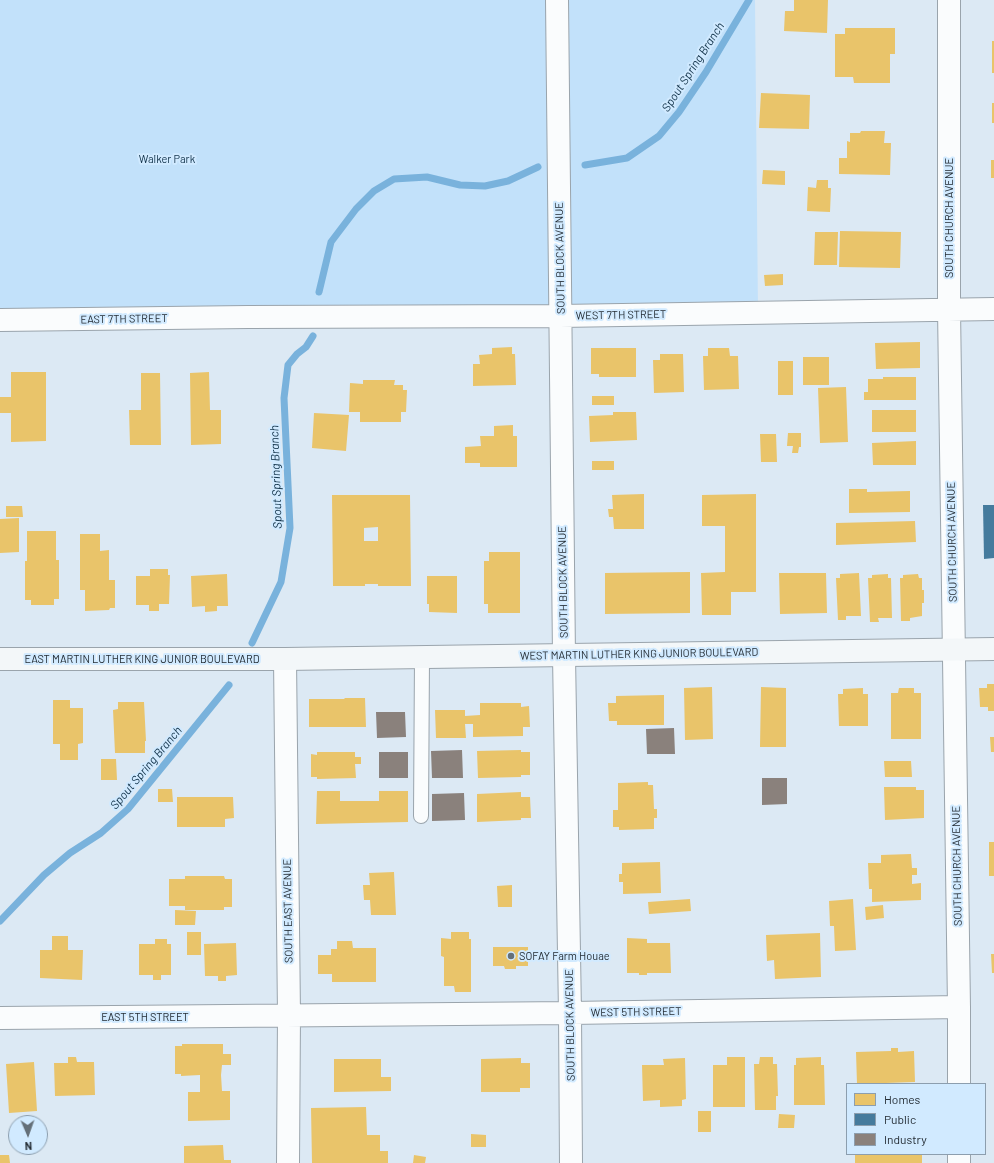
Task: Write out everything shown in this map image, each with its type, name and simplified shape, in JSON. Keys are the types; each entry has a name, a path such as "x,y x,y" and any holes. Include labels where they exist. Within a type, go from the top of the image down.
{"main road":[{"name":"WEST MARTIN LUTHER KING JUNIOR BOULEVARD","path":"285,659 994,649"},
{"name":"EAST MARTIN LUTHER KING JUNIOR BOULEVARD","path":"0,659 285,659"}],"street":[{"name":"SOUTH BLOCK AVENUE","path":"557,0 571,1163"},
{"name":"SOUTH CHURCH AVENUE","path":"950,0 949,309 959,1083"},
{"name":"WEST 7TH STREET","path":"248,316 560,316 994,309"},
{"name":"EAST 7TH STREET","path":"0,320 248,316"},
{"name":"SOUTH EAST AVENUE","path":"285,659 289,1015 288,1163"},
{"name":"WEST 5TH STREET","path":"289,1015 570,1013 959,1007"},
{"name":"EAST 5TH STREET","path":"0,1018 289,1015"}],"lane":[{"path":"421,816 422,657"}],"green space":[{"name":"Walker Park","path":"0,0 755,0 758,313 0,320"}],"building: Homes":[{"path":"794,0 828,0 827,33 784,31 785,11 794,11"},
{"path":"845,28 895,28 895,54 890,54 890,83 854,83 853,77 835,77 835,34 845,34"},
{"path":"992,41 994,41 994,73 992,73"},
{"path":"761,93 810,95 809,129 759,128"},
{"path":"992,103 994,103 994,123 992,123"},
{"path":"861,131 885,131 884,143 891,143 890,175 839,174 839,158 847,158 847,141 850,142 850,133 860,133"},
{"path":"991,160 994,160 994,178 991,178"},
{"path":"763,170 785,171 785,185 762,184"},
{"path":"817,180 828,180 828,188 831,188 830,212 807,211 808,187 816,188"},
{"path":"840,231 901,232 900,268 839,267"},
{"path":"815,232 838,232 837,265 814,265"},
{"path":"783,274 783,285 765,286 764,275"},
{"path":"920,342 920,368 876,369 875,343"},
{"path":"512,347 512,354 515,354 516,385 473,386 473,364 480,364 479,355 492,354 492,348"},
{"path":"591,348 636,348 636,377 599,377 599,374 591,374"},
{"path":"708,348 729,348 730,356 738,356 739,389 704,390 703,356 708,356"},
{"path":"660,354 683,354 684,392 654,393 653,360 660,360"},
{"path":"803,357 829,357 829,385 803,385"},
{"path":"778,361 793,361 793,395 778,395"},
{"path":"11,372 46,372 46,441 11,442 11,413 0,413 0,397 11,397"},
{"path":"209,372 210,410 221,410 221,444 191,445 190,373"},
{"path":"141,373 160,373 161,445 130,445 129,410 141,410"},
{"path":"883,377 916,377 916,400 864,400 864,392 868,392 868,379 883,379"},
{"path":"363,380 395,380 394,385 403,385 403,390 407,390 406,412 401,412 401,422 360,422 360,412 349,412 350,383 363,384"},
{"path":"846,387 848,442 820,443 818,388"},
{"path":"592,396 614,396 614,405 592,405"},
{"path":"872,410 916,410 916,432 872,432"},
{"path":"613,412 636,412 637,440 590,442 589,416 613,415"},
{"path":"314,413 349,415 346,451 312,448"},
{"path":"513,425 513,436 517,436 517,467 480,467 480,463 465,463 465,447 481,446 480,436 494,436 494,426"},
{"path":"788,433 801,433 801,447 799,447 798,453 792,453 793,446 787,446"},
{"path":"760,434 776,434 777,462 761,462"},
{"path":"916,441 916,465 873,465 872,443"},
{"path":"592,461 614,461 614,470 592,470"},
{"path":"849,489 867,489 867,492 910,491 910,512 849,513"},
{"path":"644,494 644,529 614,529 613,517 609,517 608,509 613,509 612,495"},
{"path":"756,494 756,592 731,592 731,615 702,615 701,573 725,572 725,526 702,526 702,495"},
{"path":"332,495 410,495 411,586 378,586 378,584 365,584 365,586 333,586","holes":["378,527 378,541 364,541 364,528"]},
{"path":"6,506 22,506 23,517 6,517"},
{"path":"19,518 19,552 0,553 0,519"},
{"path":"915,521 916,542 836,545 836,523"},
{"path":"27,531 56,531 56,560 59,560 59,599 54,599 54,605 31,605 31,600 25,600"},
{"path":"80,534 100,534 100,551 109,550 109,580 115,580 115,608 110,608 109,610 85,611 85,590 80,590"},
{"path":"489,552 520,552 520,613 488,613 488,604 484,604 484,561 489,561"},
{"path":"150,569 168,569 168,575 170,575 169,604 159,604 159,611 149,611 149,605 136,605 136,576 150,576"},
{"path":"690,572 690,613 605,614 605,573"},
{"path":"779,573 826,573 827,613 780,614"},
{"path":"859,573 861,616 846,616 846,620 838,620 836,578 840,578 840,574"},
{"path":"227,574 228,606 217,606 217,611 205,612 205,606 192,607 191,576"},
{"path":"888,574 888,578 891,578 892,618 878,618 879,622 870,622 868,578 872,578 872,575"},
{"path":"918,574 919,578 922,578 922,590 924,590 922,616 910,618 910,621 901,621 900,578 903,578 903,575"},
{"path":"427,576 457,576 457,613 429,612 429,604 427,604"},
{"path":"987,684 994,684 994,711 988,711 988,707 980,707 979,688 987,688"},
{"path":"712,687 713,739 685,740 684,688"},
{"path":"761,687 786,688 786,747 760,747"},
{"path":"863,688 863,694 868,694 868,726 839,726 838,694 843,694 843,689"},
{"path":"899,688 914,688 914,693 921,693 921,739 891,739 891,693 898,693"},
{"path":"664,695 664,725 617,725 617,721 609,721 608,703 616,703 616,696"},
{"path":"344,698 365,698 366,727 309,727 309,699 345,699"},
{"path":"53,700 70,700 70,708 83,708 83,743 78,744 78,760 60,760 60,744 53,744"},
{"path":"118,702 144,702 146,741 145,753 115,753 113,710 118,709"},
{"path":"480,703 521,703 521,707 529,706 530,727 523,727 523,736 473,737 473,724 465,724 466,738 436,738 435,710 465,710 465,716 480,715"},
{"path":"990,737 994,737 994,752 991,752"},
{"path":"521,750 521,752 530,752 530,775 521,775 521,777 478,778 477,751"},
{"path":"317,752 355,752 355,757 361,757 361,764 355,764 356,778 317,779 317,777 311,777 311,754 317,755"},
{"path":"101,759 116,759 117,780 101,780"},
{"path":"884,761 911,761 912,777 885,777"},
{"path":"648,782 648,785 653,785 654,809 657,809 657,818 654,818 654,829 619,830 619,827 613,827 613,810 618,810 618,783"},
{"path":"884,787 916,787 916,790 924,790 924,818 885,820"},
{"path":"158,789 172,789 173,802 158,802"},
{"path":"317,791 340,791 340,801 379,801 379,791 408,791 408,822 316,824"},
{"path":"521,792 521,797 530,797 531,818 521,818 521,820 477,822 477,794"},
{"path":"177,797 233,797 234,818 225,819 225,827 177,827"},
{"path":"989,842 994,842 994,876 989,876"},
{"path":"911,854 912,868 917,868 917,875 912,875 912,884 921,883 921,900 872,902 872,889 869,889 868,863 881,863 881,855"},
{"path":"660,862 661,893 623,894 623,882 619,882 619,874 622,874 622,863"},
{"path":"394,872 396,915 371,915 370,900 364,900 363,885 370,885 369,873"},
{"path":"185,876 224,876 225,879 232,879 232,907 224,907 224,910 185,910 185,906 169,906 169,879 185,879"},
{"path":"512,885 512,907 498,907 497,886"},
{"path":"690,899 691,911 649,914 648,902"},
{"path":"853,899 856,950 835,951 834,926 830,926 829,901"},
{"path":"883,905 884,918 866,920 865,907"},
{"path":"175,910 196,911 195,925 175,925"},
{"path":"187,932 201,932 201,955 187,955"},
{"path":"451,932 469,932 469,939 471,939 471,992 455,992 454,986 444,986 444,957 441,956 441,938 451,939"},
{"path":"820,933 821,977 775,979 774,960 767,961 766,935"},
{"path":"52,936 68,936 68,950 83,950 82,980 40,978 40,950 52,950"},
{"path":"627,938 647,939 647,943 670,943 671,973 647,973 647,975 639,975 639,973 627,973"},
{"path":"155,939 167,939 167,944 171,944 171,975 161,975 161,980 153,980 153,975 139,975 139,944 155,944"},
{"path":"337,941 352,941 353,948 376,948 376,982 332,982 332,974 318,974 318,955 331,955 331,949 337,949"},
{"path":"236,943 237,975 226,976 226,981 218,981 218,976 205,976 204,944"},
{"name":"SOFAY Farm Houae","path":"493,947 528,947 528,966 516,966 516,969 505,969 504,966 493,966"},
{"path":"991,954 994,954 994,973 992,973"},
{"path":"182,1044 223,1044 223,1054 231,1054 231,1065 222,1065 221,1075 222,1091 230,1091 230,1120 188,1121 188,1092 200,1092 200,1075 181,1076 181,1074 175,1074 175,1046 182,1046"},
{"path":"891,1048 898,1048 898,1052 914,1051 915,1082 857,1083 856,1052 891,1051"},
{"path":"68,1057 76,1057 77,1062 94,1062 95,1095 55,1096 54,1063 68,1063"},
{"path":"727,1057 745,1057 745,1107 713,1107 713,1065 727,1065"},
{"path":"760,1057 773,1057 773,1064 777,1064 778,1096 776,1096 776,1110 755,1110 754,1064 759,1064"},
{"path":"821,1057 821,1065 824,1065 825,1105 794,1105 794,1065 796,1065 796,1058"},
{"path":"521,1058 521,1063 530,1063 530,1088 520,1088 520,1092 481,1092 481,1059"},
{"path":"685,1058 686,1099 682,1100 682,1106 660,1107 660,1100 643,1101 642,1065 664,1065 663,1059"},
{"path":"334,1059 381,1059 381,1077 391,1077 391,1091 334,1092"},
{"path":"34,1062 37,1111 9,1113 6,1064"},
{"path":"366,1107 367,1135 380,1135 380,1151 388,1151 388,1163 312,1163 311,1108"},
{"path":"698,1111 711,1111 711,1132 698,1132"},
{"path":"779,1114 795,1115 794,1128 778,1128"},
{"path":"471,1134 486,1135 486,1147 471,1147"},
{"path":"223,1145 224,1160 231,1160 231,1163 184,1163 184,1146"},
{"path":"0,1155 9,1155 10,1163 0,1163"},
{"path":"414,1155 426,1157 425,1163 413,1163"},
{"path":"855,1155 922,1155 922,1163 855,1163"}],"building: Public":[{"path":"983,505 994,505 994,558 984,559"}],"building: Industry":[{"path":"376,712 405,712 406,737 377,738"},
{"path":"674,728 675,754 647,754 646,729"},
{"path":"462,750 463,778 432,778 431,751"},
{"path":"379,752 408,752 408,778 379,778"},
{"path":"762,778 787,778 787,804 762,805"},
{"path":"464,793 465,820 432,821 432,794"}],"waterway":[{"name":"Spout Spring Branch","path":"585,165 627,158 659,136 679,112 706,72 749,0"},
{"name":"Spout Spring Branch","path":"319,292 331,242 356,209 374,191 394,179 427,177 460,185 485,186 508,181 538,167"},
{"name":"Spout Spring Branch","path":"252,643 281,582 290,528 284,398 288,365 297,354 306,347 313,336"},
{"name":"Spout Spring Branch","path":"0,921 44,875 70,853 101,833 128,809 229,685"}],"place":[{"name":"SOFAY Farm Houae","path":"511,956"}]}
